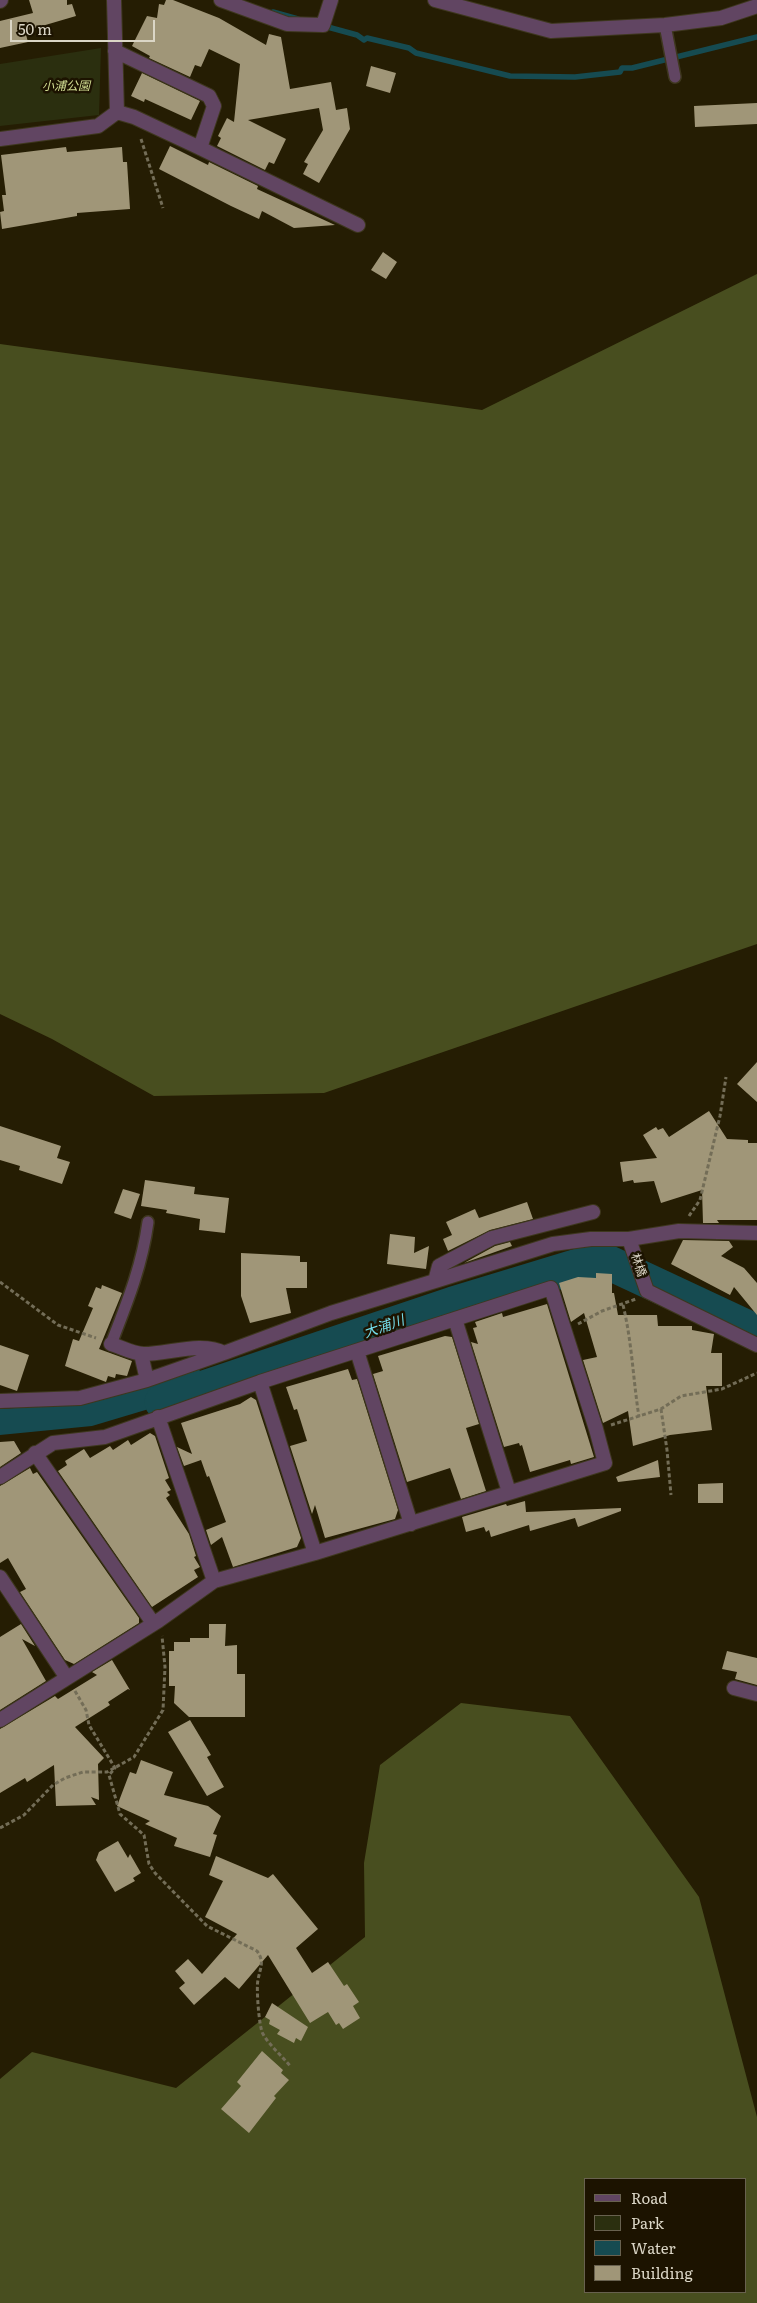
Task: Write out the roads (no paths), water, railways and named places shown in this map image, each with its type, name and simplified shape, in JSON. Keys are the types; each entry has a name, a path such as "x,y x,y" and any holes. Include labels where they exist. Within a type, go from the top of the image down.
{"street":[{"path":"114,0 117,112"},
{"path":"221,0 287,24 323,25 331,0"},
{"path":"435,0 551,31 665,26 721,18 757,6"},
{"path":"115,51 209,96 214,106 200,148"},
{"path":"117,112 134,117 358,225"},
{"path":"0,139 98,126 117,112"},
{"path":"435,1281 439,1266 492,1238 593,1212"},
{"path":"0,1401 80,1398 147,1380 331,1314 553,1244 591,1239 630,1239 679,1231 757,1232"},
{"name":"林橋","path":"630,1239 646,1292 757,1345"},
{"path":"0,1477 53,1443 105,1437 260,1382 551,1288 605,1463 315,1553 214,1581 155,1622 0,1720"},
{"path":"454,1318 509,1492"},
{"path":"111,1344 141,1354 196,1349 218,1350 224,1353"},
{"path":"356,1351 411,1524"},
{"path":"141,1354 147,1380"},
{"path":"260,1382 315,1553"},
{"path":"158,1417 214,1581"},
{"path":"36,1453 155,1622"},
{"path":"0,1577 67,1678"},
{"path":"734,1688 757,1694"}],"lane":[{"path":"665,26 675,77"},
{"path":"111,1344 136,1280 144,1252 148,1222"}],"water":[{"path":"199,1369 209,1391 92,1426 0,1435 0,1409 60,1405"}],"waterway":[{"path":"273,12 298,19"},
{"path":"324,26 357,35 364,40 367,38 409,48 416,53 510,76 575,77 620,72 622,68 632,68 757,37"},
{"name":"大浦川","path":"162,1402 453,1304 601,1259 757,1332"}],"park label":[{"name":"小浦公園","path":"66,86"}]}
